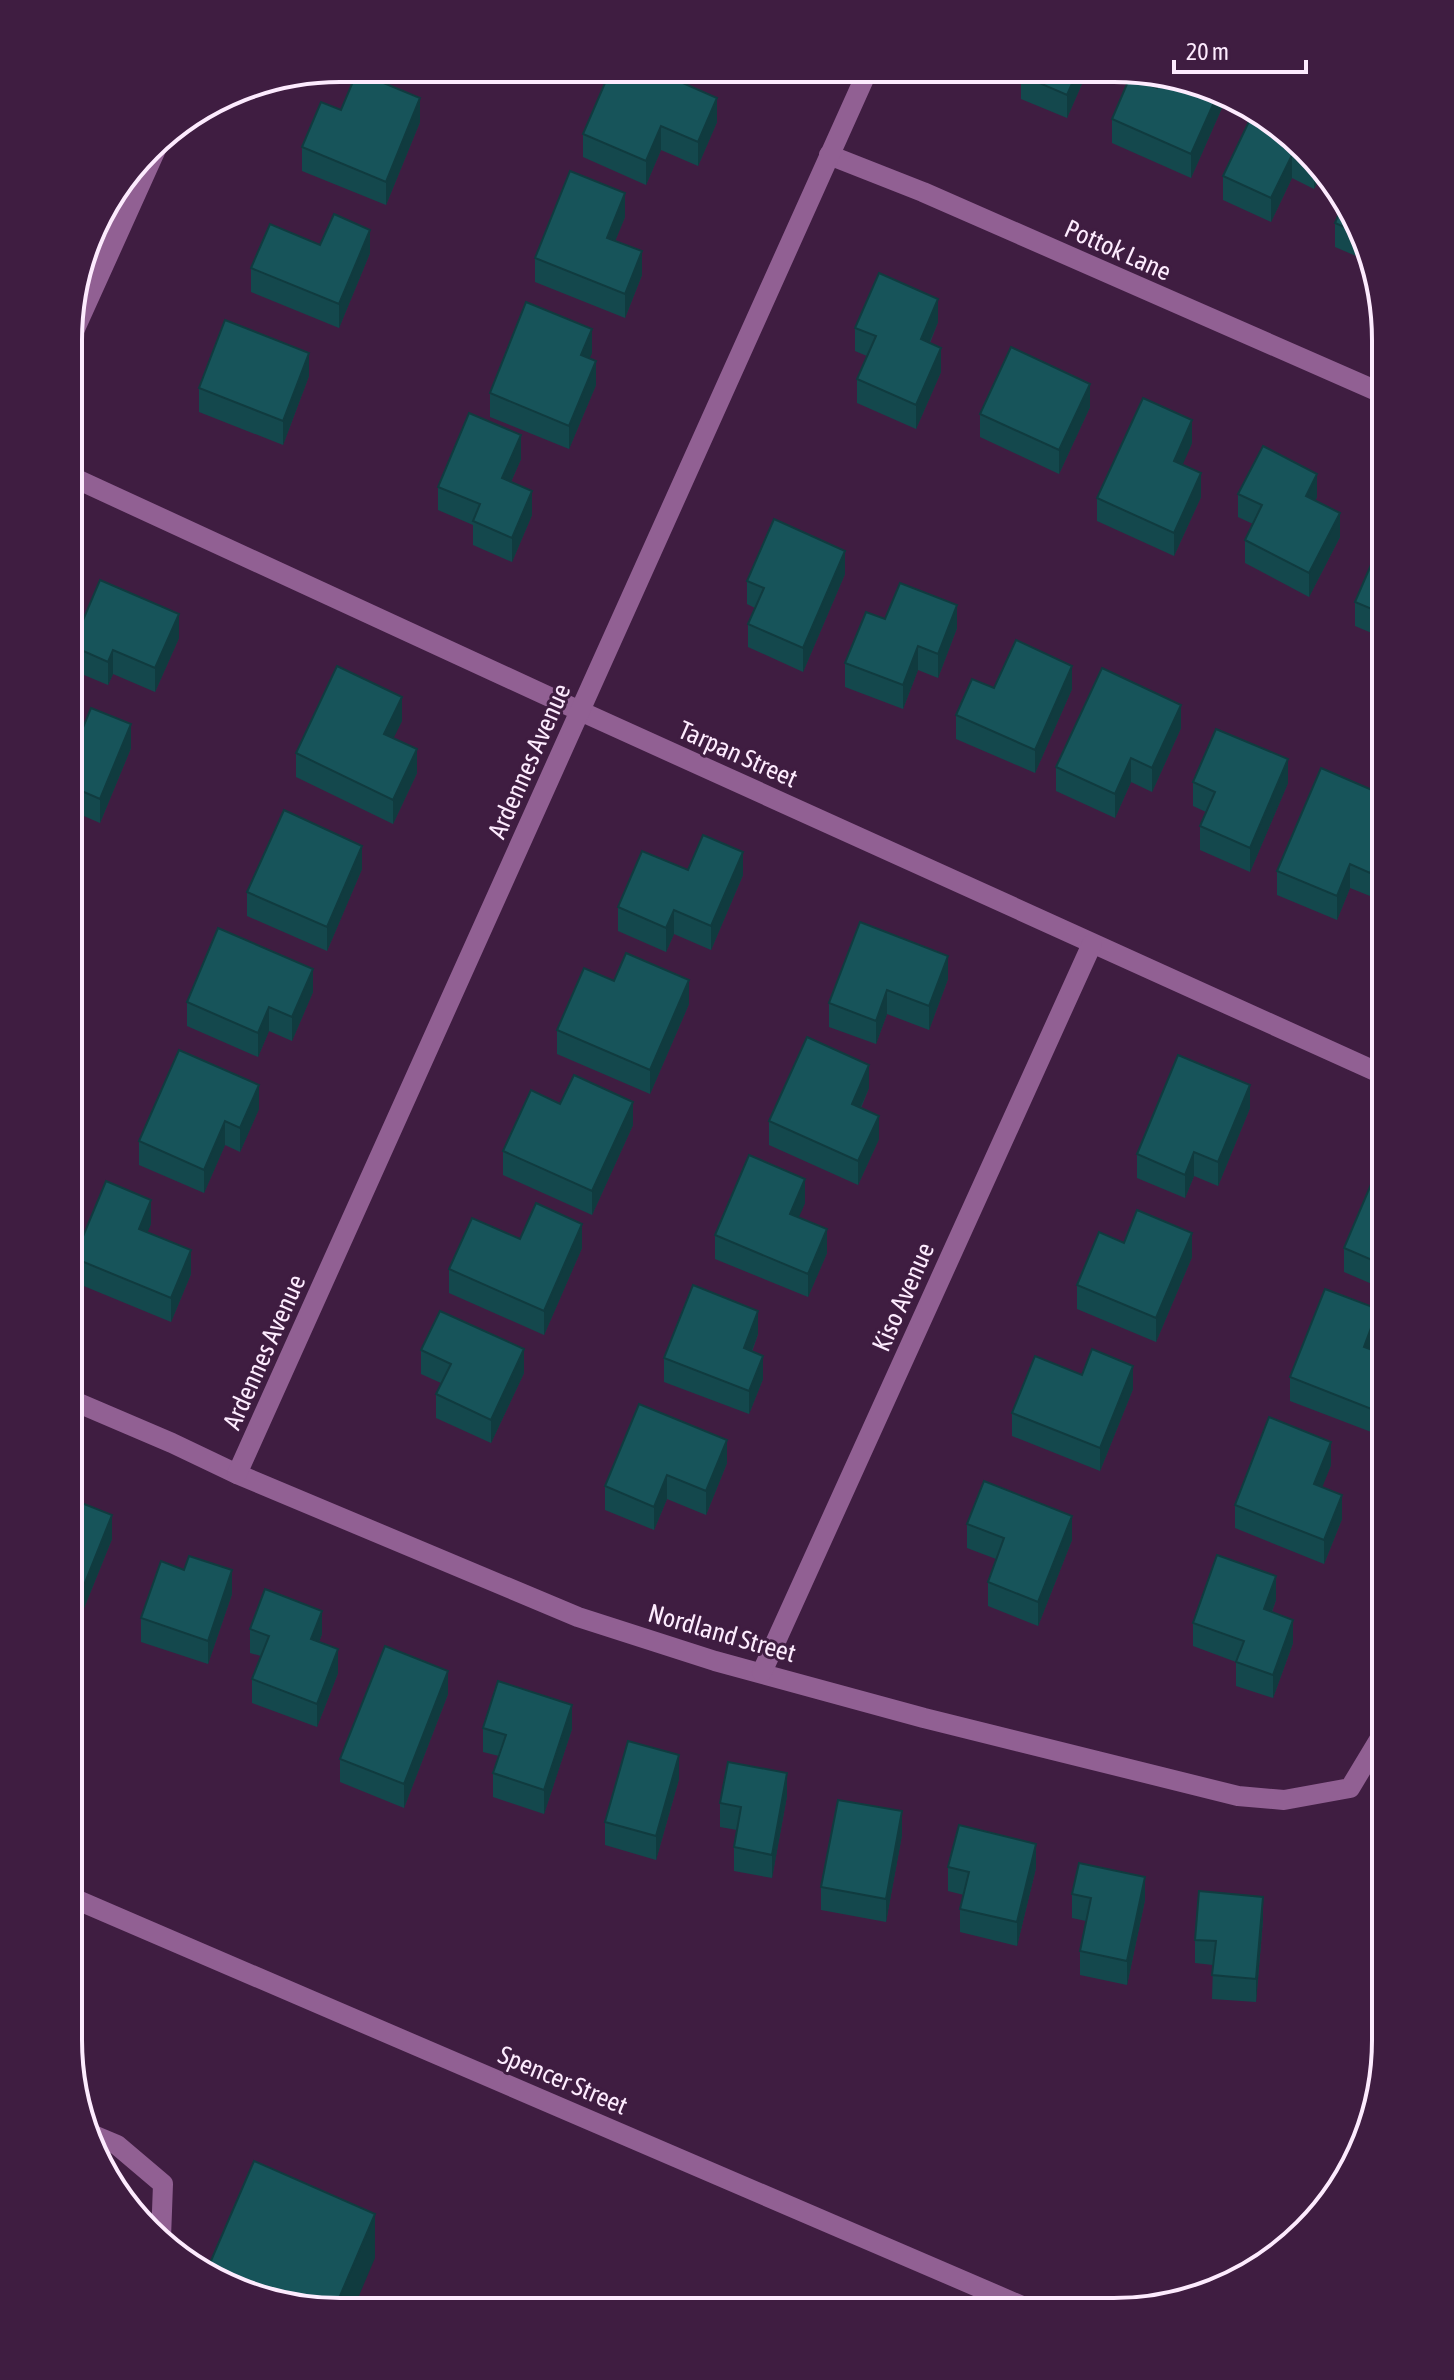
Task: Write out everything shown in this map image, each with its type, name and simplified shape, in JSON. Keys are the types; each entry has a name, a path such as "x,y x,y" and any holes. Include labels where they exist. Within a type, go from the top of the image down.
{"street":[{"name":"Ardennes Avenue","path":"237,1474 862,82"},
{"name":"Pottok Lane","path":"829,155 923,192 1372,389"},
{"path":"84,309 147,169"},
{"name":"Tarpan Street","path":"82,482 1372,1070"},
{"name":"Kiso Avenue","path":"762,1672 1092,944"},
{"name":"Nordland Street","path":"82,1405 237,1474 578,1617 715,1661 924,1718 1238,1796 1284,1800 1350,1788 1371,1753"},
{"name":"Spencer Street","path":"82,1902 1003,2298"},
{"path":"102,2139 117,2145 163,2184 161,2225"}],"building":[{"path":"353,82 381,82 420,98 386,182 302,147 321,102 341,110"},
{"path":"605,82 681,82 717,98 698,142 661,126 646,161 583,134"},
{"path":"1037,82 1073,82 1067,95"},
{"path":"1128,83 1181,91 1214,102 1191,154 1112,119"},
{"path":"1249,121 1271,135 1293,156 1271,198 1223,176"},
{"path":"570,171 625,193 607,238 642,251 625,294 535,258"},
{"path":"334,214 370,230 339,304 251,268 270,224 320,245"},
{"path":"1339,214 1345,227 1335,223"},
{"path":"879,273 938,299 921,339 941,348 916,405 857,379 876,336 855,328"},
{"path":"526,302 592,329 581,355 596,361 569,426 490,393"},
{"path":"225,320 309,353 283,421 199,388"},
{"path":"1011,347 1090,384 1059,450 980,414"},
{"path":"1143,398 1192,420 1174,461 1201,473 1174,533 1097,498"},
{"path":"469,413 521,435 502,478 532,491 512,538 473,521 480,504 438,487"},
{"path":"1263,446 1317,474 1306,496 1340,513 1309,573 1245,540 1262,505 1238,494"},
{"path":"774,519 845,551 803,648 748,624 764,588 747,581"},
{"path":"1372,563 1372,609 1355,602"},
{"path":"100,580 179,614 155,668 113,650 108,662 82,650 82,622"},
{"path":"900,583 957,605 938,654 918,646 903,685 845,663 866,612 885,619"},
{"path":"1016,640 1072,666 1035,750 956,715 972,679 994,688"},
{"path":"337,666 402,697 384,734 417,749 393,800 296,753"},
{"path":"1102,668 1181,705 1152,768 1131,758 1115,794 1056,767"},
{"path":"91,708 131,724 100,799 82,791 82,730"},
{"path":"1216,729 1288,759 1250,848 1200,826 1215,792 1193,782"},
{"path":"1321,768 1372,790 1370,873 1350,864 1337,896 1277,871"},
{"path":"284,810 362,846 327,927 247,892"},
{"path":"703,835 743,852 711,926 674,910 666,928 618,907 642,851 688,870"},
{"path":"860,922 948,956 929,1006 887,990 876,1021 829,1003"},
{"path":"218,928 313,969 292,1017 269,1007 258,1033 187,1002"},
{"path":"626,953 689,980 650,1070 557,1030 584,968 614,981"},
{"path":"807,1037 869,1065 852,1104 879,1116 858,1161 769,1121"},
{"path":"179,1050 259,1085 240,1128 225,1121 204,1170 139,1141"},
{"path":"1178,1055 1250,1085 1218,1162 1194,1152 1185,1175 1137,1154"},
{"path":"574,1075 633,1102 592,1191 503,1151 531,1090 560,1104"},
{"path":"749,1155 805,1179 790,1214 827,1229 808,1274 715,1235"},
{"path":"106,1181 151,1200 139,1229 191,1250 171,1298 82,1261 82,1239"},
{"path":"1372,1183 1371,1260 1344,1248"},
{"path":"536,1203 582,1224 544,1311 449,1269 472,1218 520,1239"},
{"path":"1137,1210 1192,1233 1156,1318 1077,1285 1099,1232 1124,1243"},
{"path":"693,1285 758,1311 744,1348 763,1356 749,1391 664,1358"},
{"path":"1325,1289 1371,1307 1371,1327 1364,1347 1371,1350 1371,1409 1290,1377"},
{"path":"440,1311 524,1349 491,1420 436,1394 451,1364 421,1350"},
{"path":"1092,1349 1133,1366 1100,1448 1012,1413 1035,1356 1082,1375"},
{"path":"639,1404 727,1440 706,1491 667,1475 654,1507 605,1486"},
{"path":"1269,1417 1331,1442 1314,1484 1342,1495 1324,1540 1235,1505"},
{"path":"984,1481 1072,1516 1038,1602 988,1582 1004,1538 967,1524"},
{"path":"82,1503 112,1515 82,1590"},
{"path":"1217,1555 1276,1576 1264,1609 1293,1620 1273,1675 1236,1662 1244,1641 1193,1623"},
{"path":"189,1556 232,1570 208,1641 141,1618 161,1561 184,1570"},
{"path":"265,1589 322,1611 311,1639 338,1649 317,1704 252,1679 269,1636 250,1629"},
{"path":"385,1646 448,1671 404,1784 340,1759"},
{"path":"498,1681 572,1705 544,1790 493,1773 506,1735 483,1728"},
{"path":"628,1741 679,1755 656,1836 605,1822"},
{"path":"728,1762 787,1773 772,1855 734,1847 741,1807 720,1803"},
{"path":"838,1800 902,1811 886,1899 821,1887"},
{"path":"959,1825 1036,1844 1017,1922 960,1909 969,1872 948,1867"},
{"path":"1079,1863 1145,1877 1127,1961 1080,1951 1091,1898 1072,1894"},
{"path":"1199,1891 1263,1897 1256,1979 1212,1975 1216,1941 1195,1940"},
{"path":"254,2161 375,2214 339,2298 306,2296 273,2289 210,2263"}]}
